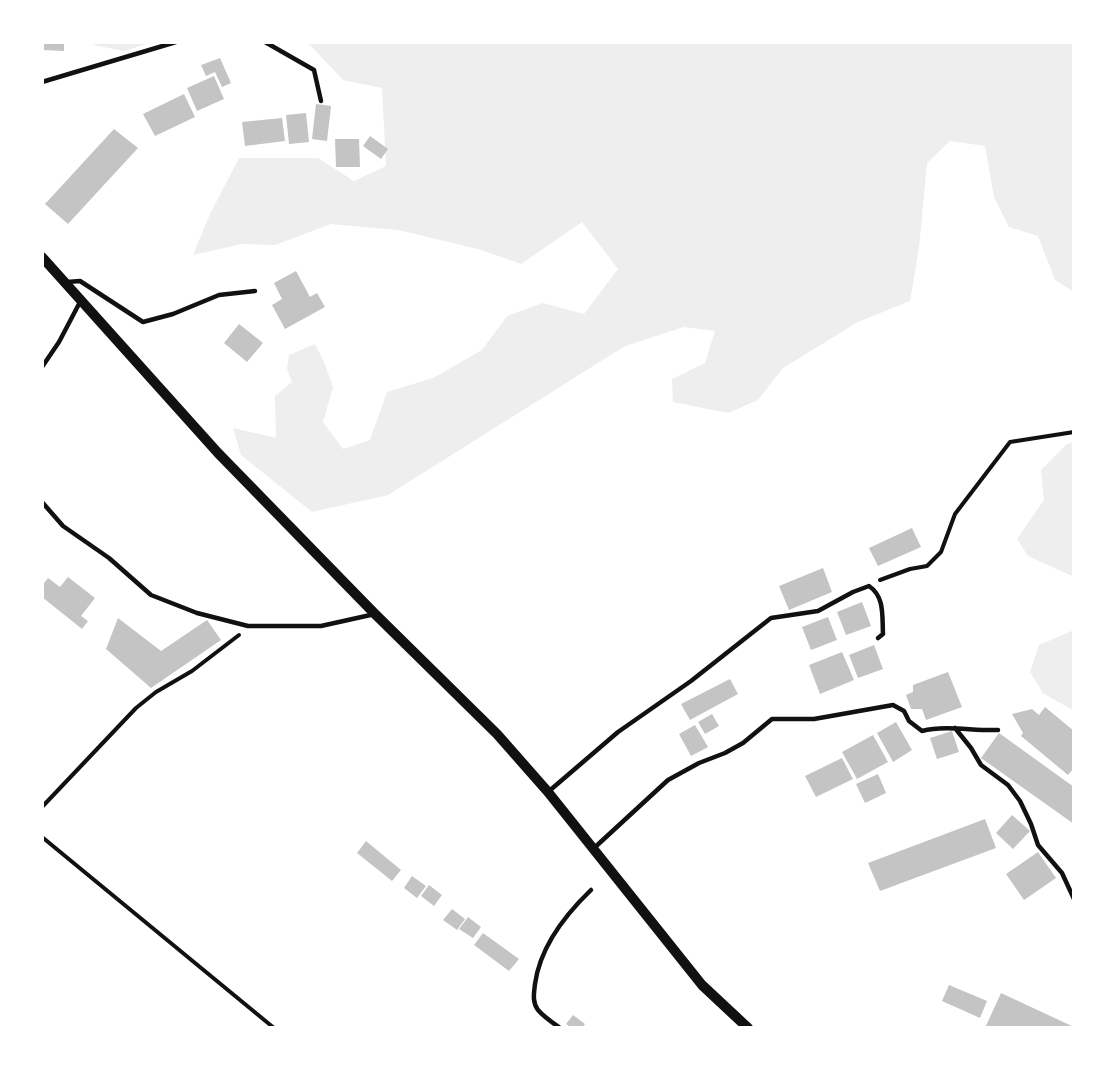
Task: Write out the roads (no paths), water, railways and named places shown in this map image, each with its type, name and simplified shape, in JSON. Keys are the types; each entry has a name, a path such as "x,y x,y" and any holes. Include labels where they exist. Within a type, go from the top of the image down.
{"street":[{"path":"42,257 218,453 375,614 497,734 548,792 702,985 748,1028"}],"lane":[{"path":"42,82 176,42"},
{"path":"265,42 314,70 321,101"},
{"path":"65,283 80,281 142,322 173,314 219,295 255,291"},
{"path":"42,367 59,342 80,301"},
{"path":"42,502 63,526 109,558 151,595 197,614 250,626 321,626 375,614"},
{"path":"548,792 618,732 691,681 771,618 818,611 869,586 877,592 882,609 883,634 878,638"},
{"path":"593,849 668,780 699,763 725,753 772,719 814,719 893,705 904,711 909,721 922,731 940,727 998,730"},
{"path":"955,728 981,765 1008,786 1020,801 1038,845 1062,873 1074,899"},
{"path":"560,1028 537,1010 533,998 537,969 553,936 574,906 591,890"}]}
